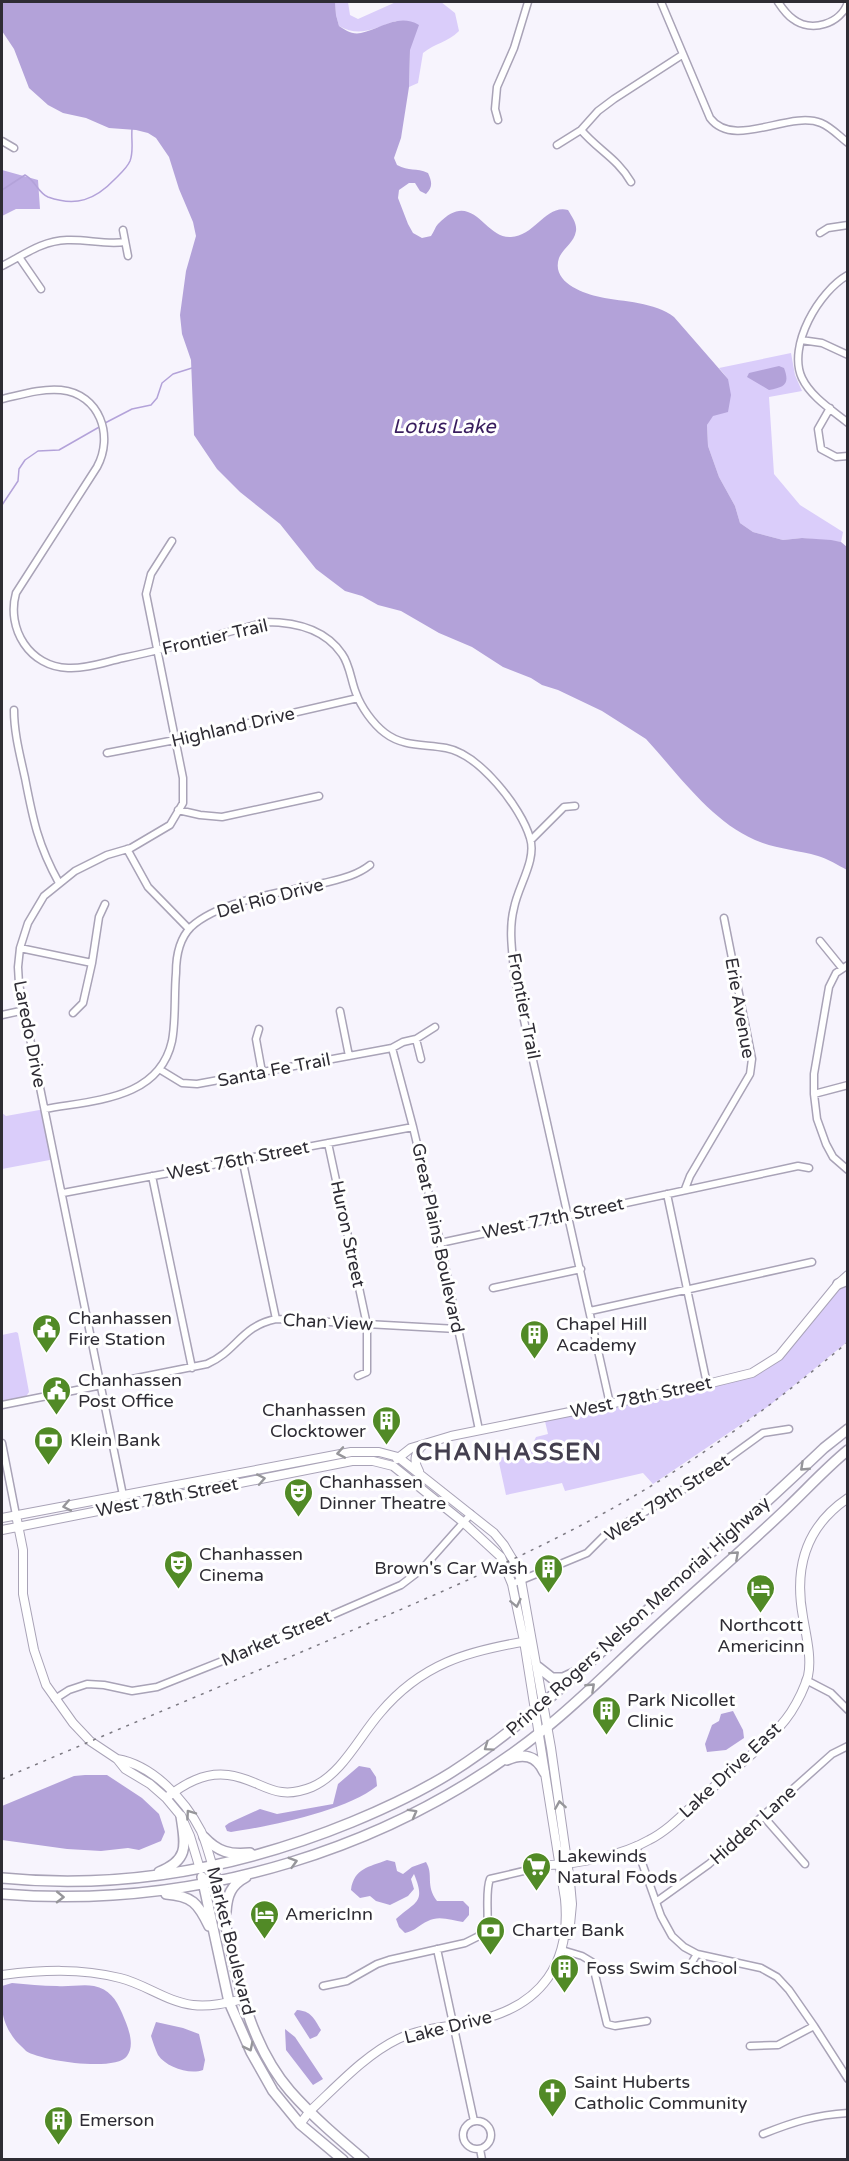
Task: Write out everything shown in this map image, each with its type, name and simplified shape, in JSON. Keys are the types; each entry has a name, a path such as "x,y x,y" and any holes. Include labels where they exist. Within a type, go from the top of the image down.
{"main road":[{"path":"838,1284 848,1277"},
{"name":"Prince Rogers Nelson Memorial Highway","path":"2,1878 61,1881 141,1877 213,1867 319,1836 391,1806 451,1773 535,1712 824,1448 848,1429"},
{"name":"Prince Rogers Nelson Memorial Highway","path":"2,1894 78,1897 146,1893 216,1881 302,1859 386,1827 491,1767 548,1726 848,1450"},
{"path":"538,1667 546,1675 555,1678 568,1676 591,1663"},
{"path":"491,1767 524,1755 534,1759 544,1772"},
{"path":"141,1877 164,1870 180,1859 184,1848 181,1816"},
{"path":"204,1837 221,1852 232,1854 282,1848"},
{"name":"Market Boulevard","path":"213,1867 243,1999 270,2060 289,2089 364,2160"},
{"name":"Market Boulevard","path":"200,1869 229,2002 251,2052 270,2085 300,2124 343,2160"},
{"path":"226,1929 227,1900 232,1888 243,1879 265,1870"},
{"path":"146,1893 179,1895 193,1900 216,1941"}],"street":[{"path":"498,120 495,109 497,87 514,48 528,2"},
{"path":"661,2 682,55 715,126 733,131 807,120 829,128 848,143"},
{"path":"778,2 793,19 804,25 819,26 840,15 848,3"},
{"path":"557,145 581,130 598,111 614,99 682,55"},
{"path":"581,130 591,142 623,168 631,182"},
{"path":"2,141 14,148"},
{"path":"820,233 828,228 848,225"},
{"path":"123,230 128,256"},
{"path":"2,267 30,249 56,241 80,240 110,244 125,242"},
{"path":"19,257 41,289"},
{"path":"848,275 827,293 813,311 798,352 801,375 808,388 848,423"},
{"path":"801,340 822,343 848,355"},
{"name":"Frontier Trail","path":"2,399 52,389 74,393 88,402 98,414 104,430 105,450 98,467 19,585 16,593 13,616 16,629 23,644 30,651 46,663 78,668 157,651 266,622 310,629 330,641 343,656 358,698 384,732 397,741 454,750 477,764 504,793 519,815 531,840 531,857 513,909 513,956 520,1005 610,1404"},
{"path":"830,408 818,429 821,449 830,456 848,456"},
{"path":"172,541 151,574 146,594 183,778 183,803 178,810 222,817 319,796"},
{"name":"Highland Drive","path":"107,753 175,740 358,698"},
{"path":"14,710 14,729 30,811 39,842 59,883"},
{"path":"531,840 564,807 575,807"},
{"name":"Laredo Drive","path":"125,1505 19,984 20,948 28,923 38,905 51,889 75,871 106,855 128,849 152,837 170,825 178,810"},
{"path":"45,1109 124,1094 143,1085 159,1069 172,1040 177,952 189,929 148,887 128,849"},
{"name":"Del Rio Drive","path":"189,929 203,917 219,909 350,876 370,865"},
{"path":"74,1013 83,1003 99,917 105,904"},
{"name":"Erie Avenue","path":"685,1189 690,1176 750,1074 752,1059 724,918"},
{"path":"820,941 845,966 836,973 829,987 814,1074 814,1094 818,1119 826,1144 833,1157 848,1170"},
{"path":"20,948 92,963"},
{"path":"2,1015 25,1010"},
{"path":"340,1011 349,1056"},
{"name":"Santa Fe Trail","path":"159,1069 182,1083 196,1084 392,1048 416,1039 435,1027"},
{"path":"259,1029 256,1039 262,1072"},
{"path":"416,1039 421,1059"},
{"name":"Great Plains Boulevard","path":"392,1048 440,1243 479,1430"},
{"path":"814,1094 848,1084"},
{"name":"West 76th Street","path":"63,1193 413,1127"},
{"name":"Huron Street","path":"328,1143 367,1325 367,1372 358,1376"},
{"path":"242,1158 276,1319"},
{"path":"685,1189 798,1166 808,1168"},
{"path":"152,1176 192,1368"},
{"name":"West 77th Street","path":"440,1243 685,1189"},
{"path":"667,1194 707,1384"},
{"path":"590,1311 812,1263"},
{"path":"493,1288 581,1269"},
{"name":"West 78th Street","path":"2,1530 352,1461 373,1461 393,1466 404,1451 427,1442 752,1373 779,1356 838,1284"},
{"name":"Chan View","path":"2,1406 192,1368 217,1360 249,1330 262,1322 276,1319 457,1329"},
{"name":"West 79th Street","path":"512,1584 587,1553 604,1536 694,1483 763,1433 789,1429"},
{"path":"420,1473 416,1466 416,1455 427,1442"},
{"name":"Market Boulevard","path":"2,1443 22,1550 23,1594 34,1650 46,1685 73,1723 90,1741 117,1759 125,1769 150,1784 166,1798 181,1816 200,1869"},
{"name":"West 78th Street","path":"2,1518 351,1452 379,1452 399,1457"},
{"path":"399,1457 494,1533 513,1560 521,1580 535,1712 566,1916 562,1950"},
{"path":"393,1466 498,1552 512,1584 538,1667 568,1863 572,1904 571,1924 562,1950"},
{"name":"Lake Drive East","path":"549,1865 615,1854 651,1839 678,1818 771,1735 790,1714 803,1690 809,1672 808,1642 799,1580 804,1554 824,1517 848,1498"},
{"name":"Market Street","path":"55,1699 71,1689 87,1684 132,1691 157,1687 275,1640 406,1581 422,1569 471,1514"},
{"path":"166,1798 195,1779 212,1775 238,1777 278,1792 291,1793 313,1786 341,1763 380,1713 419,1677 454,1658 492,1647 528,1641"},
{"path":"806,1680 831,1693 848,1710"},
{"name":"Hidden Lane","path":"657,1902 709,1864 832,1754 848,1746"},
{"name":"Market Boulevard","path":"117,1759 128,1761 148,1772 173,1792 204,1837 213,1867"},
{"path":"763,1816 805,1864"},
{"path":"636,1846 672,1936 684,1947 697,1954 760,1968 777,1977 789,1990 848,2079"},
{"path":"323,1986 347,1981 383,1961 465,1942 477,1937 487,1929 490,1879 549,1865"},
{"path":"437,1949 474,2121"},
{"path":"562,1950 582,1956 592,1962 607,2024 615,2026 647,2021"},
{"name":"Lake Drive","path":"300,2124 310,2111 385,2046 405,2036 501,2013 528,1998 552,1972 562,1950"},
{"path":"686,1972 697,1954"},
{"path":"2,1975 45,1970 74,1971 120,1978 192,2005 215,2005 243,1999"},
{"path":"750,2046 778,2045 814,2026"},
{"path":"763,2134 800,2119 824,2114 848,2113"},
{"path":"474,2121 485,2124 490,2132 490,2141 480,2149 468,2146 462,2136 467,2125 474,2121"},
{"path":"480,2149 482,2160"}],"shaded area":[{"path":"335,2 348,2 350,15 358,19 396,2 441,2 455,13 459,31 423,53 418,83 409,87 410,50 396,21 367,31 347,30 339,26"},
{"path":"2,170 38,180 40,209 16,209 2,216"},
{"path":"791,353 795,375 802,391 769,397 774,474 800,505 843,532 841,542 802,538 783,540 753,532 740,523 735,506 719,477 708,446 707,425 728,379 719,368"},
{"path":"45,1109 55,1159 2,1169 2,1113 6,1116"},
{"path":"847,1280 847,1342 770,1405 653,1484 643,1473 565,1491 562,1483 506,1495 498,1458 528,1453 536,1437 548,1434 544,1417 656,1394 766,1366 838,1284"},
{"path":"16,1332 29,1392 23,1401 2,1405 2,1335"}],"water":[{"name":"Lotus Lake","path":"2,2 335,2 339,26 352,33 361,33 397,21 419,25 410,50 409,87 401,138 394,158 397,165 428,173 430,179 431,187 426,194 420,191 415,183 409,183 399,190 398,198 413,233 422,238 431,236 438,224 450,214 460,211 469,212 493,231 511,237 527,232 553,212 560,209 568,210 575,223 576,231 559,258 558,266 564,280 577,289 593,295 649,305 666,312 674,317 728,379 731,395 728,412 713,416 707,425 708,446 719,477 735,506 740,523 753,532 783,540 802,538 831,540 841,542 847,547 847,870 822,857 770,845 739,831 709,809 646,739 602,711 503,667 472,647 439,633 401,611 378,605 362,596 345,591 316,569 280,524 240,492 217,469 194,435 191,360 182,334 180,315 186,271 196,236 169,157 156,138 148,133 109,128 86,118 63,113 48,105 29,88 14,49 2,31"},
{"path":"779,366 784,368 786,381 779,388 769,390 747,377 749,373"},
{"path":"733,1711 743,1730 744,1738 726,1750 707,1752 705,1744 712,1725 719,1721 721,1714"},
{"path":"359,1766 370,1768 376,1777 377,1786 347,1803 287,1821 227,1831 225,1826 229,1823 260,1809 277,1814 333,1804 338,1784"},
{"path":"107,1775 142,1798 159,1814 165,1832 161,1841 139,1850 128,1848 101,1851 2,1840 2,1806 74,1776"},
{"path":"387,1860 395,1862 397,1871 403,1874 412,1867 426,1862 431,1890 437,1901 463,1901 469,1907 469,1915 463,1922 445,1918 432,1919 405,1933 399,1927 396,1919 417,1901 419,1896 414,1874 411,1879 414,1889 408,1896 390,1905 376,1901 370,1896 360,1898 351,1890 355,1877 363,1869"},
{"path":"12,1983 51,1986 90,1985 104,1990 117,2003 128,2029 131,2046 127,2056 120,2061 94,2064 62,2061 26,2051 11,2034 3,2015 2,1986"},
{"path":"297,2010 306,2012 314,2019 321,2030 317,2036 310,2039 294,2014"},
{"path":"156,2022 199,2034 205,2060 203,2070 185,2071 166,2063 158,2055 151,2036"},
{"path":"285,2029 295,2037 323,2079 313,2085 286,2050"}],"waterway":[{"path":"2,190 25,175 48,197 67,201 92,197 108,186 129,164 132,153 132,129"},
{"path":"105,423 132,409 151,405 157,398 162,383 173,374 192,368"},
{"path":"2,505 18,481 19,469 25,460 38,451 59,450 101,426"}],"railway":[{"path":"2,1779 428,1598 563,1535 658,1482 714,1445 796,1385 848,1342"}],"place":[{"name":"Chanhassen Fire Station","path":"47,1354"},
{"name":"Chapel Hill Academy","path":"535,1360"},
{"name":"Chanhassen Post Office","path":"57,1416"},
{"name":"Chanhassen Clocktower","path":"387,1446"},
{"name":"Klein Bank","path":"49,1466"},
{"name":"Chanhassen Dinner Theatre","path":"298,1518"},
{"name":"Chanhassen Cinema","path":"178,1590"},
{"name":"Brown's Car Wash","path":"549,1594"},
{"name":"Northcott Americinn","path":"761,1614"},
{"name":"Park Nicollet Clinic","path":"606,1736"},
{"name":"Lakewinds Natural Foods","path":"536,1892"},
{"name":"AmericInn","path":"264,1940"},
{"name":"Charter Bank","path":"491,1956"},
{"name":"Foss Swim School","path":"565,1994"},
{"name":"Saint Huberts Catholic Community","path":"553,2118"},
{"name":"Emerson","path":"58,2146"}],"district":[{"name":"CHANHASSEN","path":"509,1452"}]}
